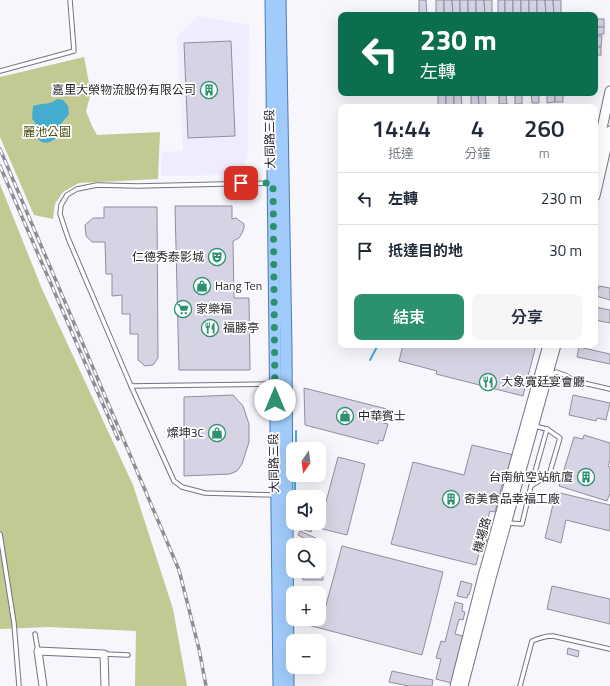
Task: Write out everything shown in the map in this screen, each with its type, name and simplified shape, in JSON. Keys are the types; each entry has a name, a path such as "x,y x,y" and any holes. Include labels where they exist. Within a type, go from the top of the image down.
{"main road":[{"name":"大同路三段","path":"271,0 278,183 281,495 279,686"},
{"name":"大同路三段","path":"280,0 275,384 281,495 288,686"}],"street":[{"path":"598,147 610,91"},
{"path":"598,183 610,131"},
{"name":"機場路","path":"544,375 548,348"},
{"name":"機場路","path":"455,686 544,375 555,348"},
{"name":"機場路","path":"463,686 502,523"},
{"path":"43,686 38,652 104,654 105,686"}],"lane":[{"path":"0,71 74,51 70,0"},
{"path":"278,183 138,186 97,185 77,189 66,196 61,205 60,214 68,238 131,386 174,481 182,487 205,493 281,495"},
{"path":"544,375 556,372 565,375 575,382 610,389"},
{"path":"544,375 553,382 563,385 575,382"},
{"path":"131,386 275,384"},
{"path":"530,425 547,430 560,438 549,475 531,486"},
{"path":"502,523 522,524 547,430"},
{"path":"0,534 14,624 19,686"},
{"path":"35,634 38,652"},
{"path":"520,686 532,641 546,636 553,636 610,649"},
{"path":"104,654 128,655"}],"shaded area":[{"path":"199,16 249,25 248,155 244,167 237,173 230,175 161,176 162,152 183,151 177,36"}],"green space":[{"name":"麗池公園","path":"84,57 91,93 86,111 97,135 160,132 158,179 79,183 63,192 55,204 53,219 34,215 0,137 0,77"},
{"path":"0,184 42,289 133,485 173,609 187,686 135,686 136,631 49,627 0,629"}],"water":[{"path":"57,99 63,100 68,106 69,114 60,126 58,136 50,142 41,142 35,134 35,122 32,119 33,106 49,103"}],"building":[{"path":"419,0 426,0 427,12 419,12"},
{"path":"436,0 444,0 444,12 436,12"},
{"path":"444,0 452,0 453,12 444,12"},
{"path":"452,0 460,0 460,12 453,12"},
{"path":"460,0 468,0 468,12 460,12"},
{"path":"468,0 476,0 476,12 468,12"},
{"path":"476,0 484,0 485,12 476,12"},
{"path":"484,0 492,0 492,12 485,12"},
{"path":"498,0 505,0 505,12 498,12"},
{"path":"505,0 513,0 513,12 505,12"},
{"path":"513,0 521,0 521,12 513,12"},
{"path":"521,0 529,0 529,12 521,12"},
{"path":"529,0 537,0 537,12 529,12"},
{"path":"537,0 545,0 546,12 537,12"},
{"path":"545,0 553,0 554,12 546,12"},
{"path":"553,0 561,0 561,12 554,12"},
{"path":"598,19 604,19 604,27 598,27"},
{"path":"598,27 604,27 604,34 598,35"},
{"path":"598,36 602,36 601,47 598,47"},
{"name":"嘉里大榮物流股份有限公司","path":"231,41 235,136 188,138 184,43"},
{"path":"598,47 601,47 601,55 598,55"},
{"path":"438,96 446,96 446,104 438,104"},
{"path":"446,96 454,96 454,104 446,104"},
{"path":"454,96 461,96 462,104 454,104"},
{"path":"471,96 478,96 479,104 471,104"},
{"path":"478,96 485,96 486,104 479,104"},
{"path":"499,96 506,96 507,104 499,104"},
{"path":"515,96 522,96 522,104 515,104"},
{"path":"531,96 539,96 539,103 532,103"},
{"path":"547,96 555,96 555,102 547,103"},
{"path":"555,96 563,96 563,102 555,102"},
{"path":"175,206 232,206 232,219 236,218 244,224 244,228 239,238 233,241 234,298 249,298 250,370 179,370"},
{"path":"104,207 157,207 158,358 153,365 145,366 138,360 138,334 130,334 130,314 122,314 122,295 112,296 112,274 106,274 105,242 92,242 86,236 85,225 93,218 104,218"},
{"path":"599,286 610,288 610,300 598,297"},
{"path":"598,308 610,310 610,323 598,321"},
{"path":"402,348 535,348 523,396 436,374 437,371 399,361"},
{"path":"579,348 583,348 610,354 610,364 577,357"},
{"name":"中華賓士","path":"304,388 387,409 383,423 388,424 383,441 379,440 378,444 305,425"},
{"name":"燦坤3C","path":"233,395 243,406 249,424 249,442 242,464 237,471 230,474 184,476 184,397"},
{"path":"573,395 610,403 606,420 597,418 596,421 569,415"},
{"name":"台南航空站航廈","path":"584,435 610,443 610,460 608,466 610,467 610,493 607,501 559,486 574,437 583,439"},
{"name":"奇美食品幸福工廠","path":"472,445 514,455 507,486 502,485 495,512 490,511 482,538 487,539 484,551 480,549 476,565 391,544 413,462 464,475"},
{"path":"338,457 365,464 347,535 326,530 326,502"},
{"path":"556,492 610,505 610,531 566,520 561,543 545,538"},
{"path":"300,531 316,538 304,538 298,535"},
{"path":"342,546 443,572 422,655 312,626 326,626 326,605"},
{"path":"303,578 323,578 323,580 303,580"},
{"path":"461,581 472,584 467,598 457,596"},
{"path":"552,586 610,599 610,624 547,609"},
{"path":"455,602 463,604 462,611 465,612 463,620 459,619 455,634 463,636 451,683 436,679 441,659 436,658 441,641 445,642"},
{"path":"568,648 579,651 578,657 567,654"},
{"path":"392,671 433,680 432,686 409,686 389,682"}],"waterway":[{"path":"370,360 376,348"},
{"path":"296,431 296,442"},
{"path":"295,482 295,490"}],"railway":[{"path":"0,149 179,570 199,649 206,686"},
{"path":"0,166 118,439"}],"place":[{"name":"嘉里大榮物流股份有限公司","path":"209,90"},
{"name":"仁德秀泰影城","path":"217,257"},
{"name":"Hang Ten","path":"202,286"},
{"name":"家樂福","path":"183,309"},
{"name":"福勝亭","path":"210,328"},
{"name":"大象寬廷宴會廳","path":"488,382"},
{"name":"中華賓士","path":"345,416"},
{"name":"燦坤3C","path":"217,433"},
{"name":"台南航空站航廈","path":"586,477"},
{"name":"奇美食品幸福工廠","path":"451,499"}],"route":[{"path":"241,183 273,183 275,400"}]}
